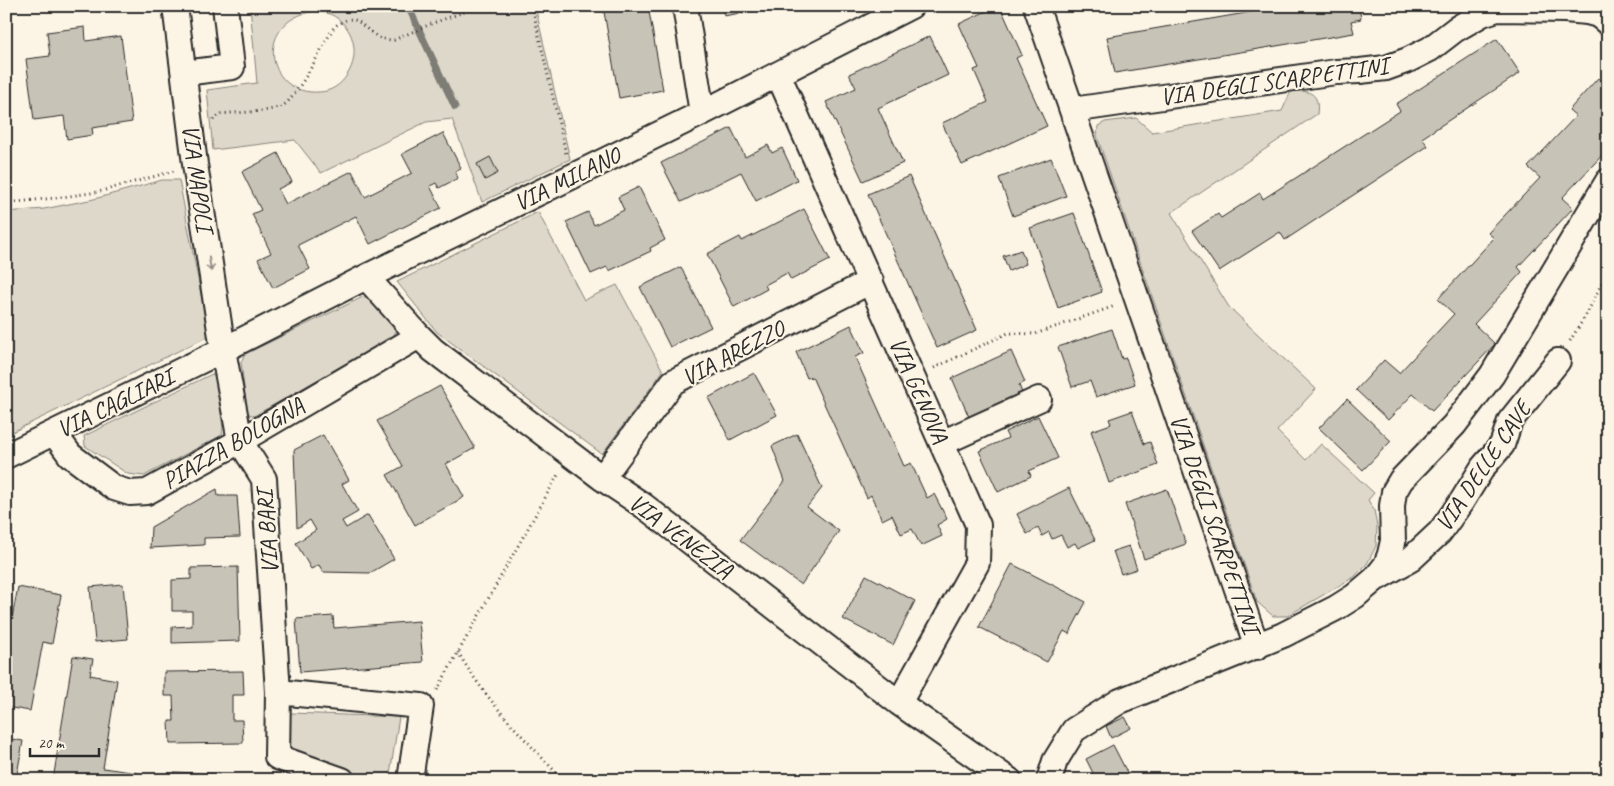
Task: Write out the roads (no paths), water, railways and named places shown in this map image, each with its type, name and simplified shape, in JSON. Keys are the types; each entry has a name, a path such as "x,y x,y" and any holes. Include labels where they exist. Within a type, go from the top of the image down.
{"street":[{"name":"VIA NAPOLI","path":"175,6 184,73 200,126 185,167 223,350"},
{"path":"184,73 232,67 225,6"},
{"path":"685,6 702,113"},
{"name":"VIA MILANO","path":"223,350 366,277 702,113 911,6"},
{"name":"VIA DEGLI SCARPETTINI","path":"1036,6 1257,647 1336,608 1355,596 1375,579 1386,565 1393,541 1392,506 1394,492 1401,480 1454,426 1492,375 1608,181"},
{"name":"VIA DEGLI SCARPETTINI","path":"1072,110 1336,72 1386,68 1430,49 1456,29 1482,14 1497,9 1587,12 1598,15 1608,23"},
{"name":"VIA GENOVA","path":"778,74 978,526 977,562 899,704"},
{"name":"VIA VENEZIA","path":"366,277 434,350 602,478 644,506 899,704 1009,780"},
{"name":"VIA AREZZO","path":"602,478 673,382 871,281"},
{"name":"PIAZZA BOLOGNA","path":"54,433 70,455 114,488 137,494 147,492 419,336"},
{"name":"VIA CAGLIARI","path":"6,456 223,350"},
{"name":"VIA BARI","path":"223,350 240,440 264,479 278,692 277,757 342,780"},
{"name":"VIA DELLE CAVE","path":"1375,579 1411,559 1440,532 1483,467 1502,445 1510,421 1558,361"},
{"path":"942,442 1039,398"},
{"path":"1048,780 1055,761 1074,730 1120,701 1257,647"},
{"path":"278,692 421,706 410,780"}],"waterway":[{"path":"408,6 455,107"}]}
